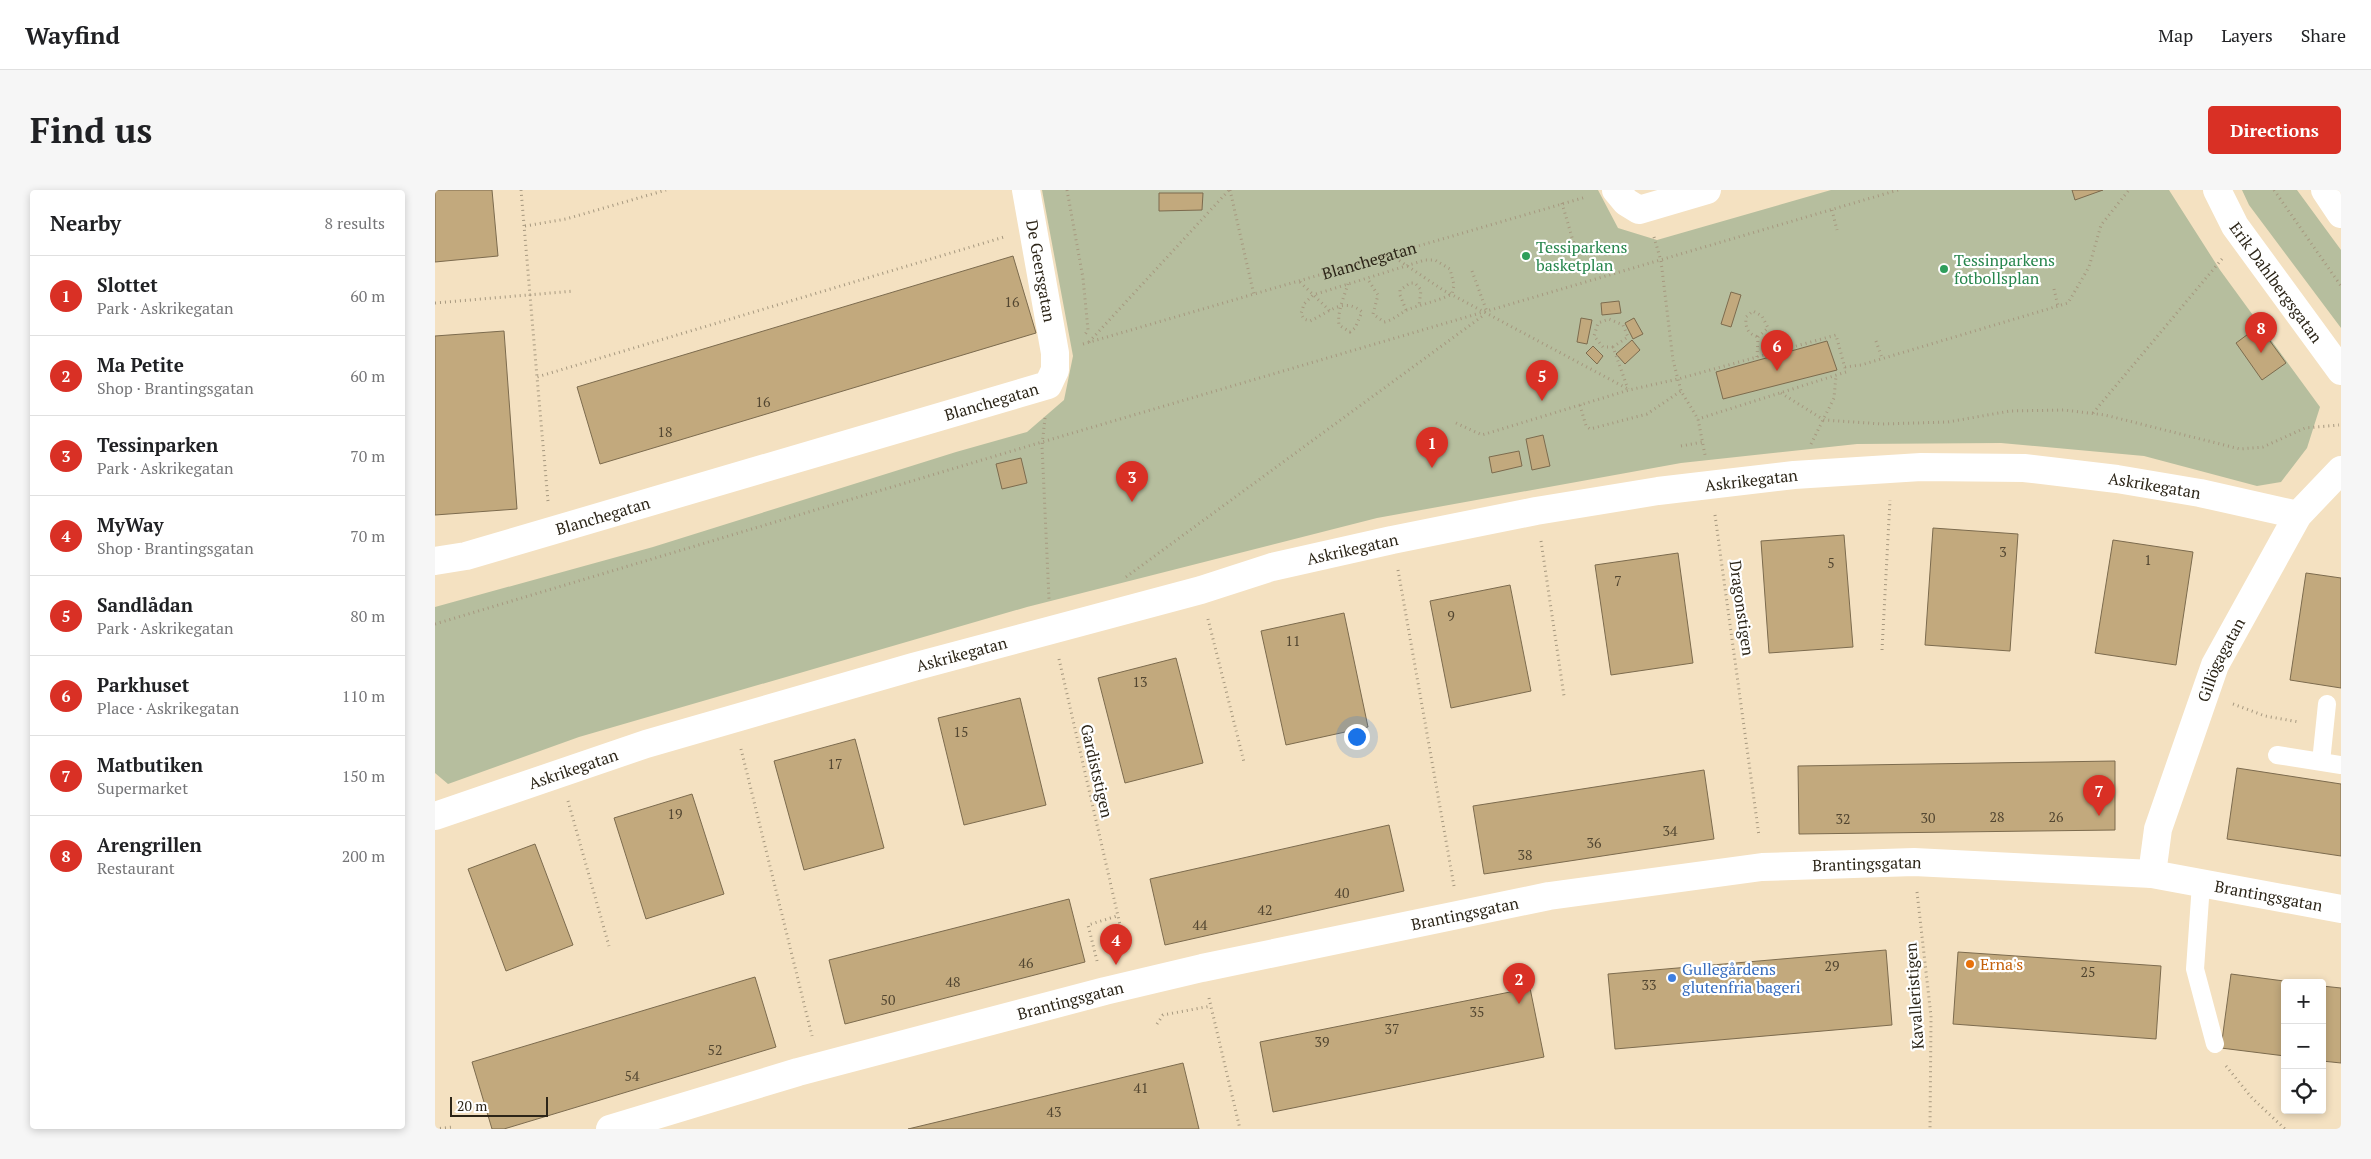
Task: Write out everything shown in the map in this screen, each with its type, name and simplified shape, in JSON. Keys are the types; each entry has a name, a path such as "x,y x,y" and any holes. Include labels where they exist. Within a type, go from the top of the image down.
{"street":[{"name":"De Geersgatan","path":"1026,190 1067,349"},
{"path":"1604,193 1626,202 1639,210 1707,190"},
{"name":"Erik Dahlbergsgatan","path":"2217,190 2235,226 2341,371"},
{"path":"2325,190 2341,214"},
{"name":"Blanchegatan","path":"435,561 466,556 1037,390 1047,385 1067,349"},
{"name":"Askrikegatan","path":"435,816 645,744 913,667 1201,590 1272,567 1392,540 1536,511 1658,491 1795,475 1921,467 2024,468 2100,477 2199,493 2298,515"},
{"name":"Gillögagatan","path":"2152,874 2158,829 2215,665 2298,515 2341,470"},
{"name":"Brantingsgatan","path":"610,1129 819,1067 1105,991 1202,968 1549,896 1762,867 1913,862 2152,874 2341,909"}],"lane":[{"path":"2321,762 2327,704"},
{"path":"2277,755 2341,765"},
{"path":"2201,884 2195,969 2215,1044"}],"path":[{"path":"521,190 549,506"},
{"path":"525,226 565,219 666,190"},
{"path":"1067,190 1083,278 1088,330 1067,349"},
{"path":"1229,190 1254,296"},
{"path":"1089,342 1229,190"},
{"path":"1582,190 1585,198"},
{"path":"435,624 1042,442 1897,190"},
{"path":"1845,367 1882,358 2068,303 2089,268 2101,226 2129,190"},
{"path":"2274,190 2341,286"},
{"name":"Blanchegatan","path":"1067,349 1604,193"},
{"path":"1563,204 1581,265 1578,266"},
{"path":"1832,210 1837,230"},
{"path":"537,377 1007,236"},
{"path":"1391,255 1451,294 1488,312 1629,390"},
{"path":"2093,413 2224,257"},
{"path":"1348,284 1342,305 1339,325 1350,332 1355,328 1362,312 1355,306 1342,305 1310,321 1304,319 1301,314 1304,304 1313,294 1405,265 1435,260 1445,265 1450,269 1453,277 1451,294"},
{"name":"Dragonstigen","path":"1661,260 1673,360 1681,391 1698,419 1719,534 1755,802"},
{"path":"1473,271 1488,312"},
{"path":"1367,278 1378,295 1373,314 1384,322 1392,320 1406,310 1441,300 1451,294"},
{"path":"1299,282 1330,311"},
{"path":"1406,310 1400,290 1410,283 1415,283 1421,290 1419,306"},
{"path":"2054,290 2058,306"},
{"path":"435,302 574,291"},
{"path":"1757,357 1758,337 1768,328 1762,316 1753,310 1746,317 1745,326 1751,335 1758,337"},
{"path":"1125,578 1488,312"},
{"path":"1609,319 1623,325 1628,337 1613,348 1603,347 1594,336 1598,323 1609,319"},
{"path":"1456,423 1482,435 1629,390 1678,379 1836,335 1846,372 1698,419"},
{"path":"1876,341 1882,358"},
{"path":"1613,348 1629,390"},
{"path":"1795,475 1835,398 1836,376"},
{"path":"1580,405 1586,426 1590,429 1647,414 1681,391"},
{"path":"1780,393 1824,420 1882,424 1948,422 2010,411 2064,410 2093,413 2240,449 2263,446 2305,428 2339,425"},
{"name":"Gardiststigen","path":"1044,422 1042,442 1049,608 1126,951"},
{"path":"1681,446 1703,442"},
{"path":"1882,650 1891,469"},
{"path":"1536,511 1564,696"},
{"path":"1392,540 1459,915"},
{"path":"1201,590 1244,762"},
{"path":"2265,716 2289,720"},
{"path":"734,719 819,1067"},
{"path":"561,774 609,946"},
{"name":"Kavalleristigen","path":"1913,862 1931,1016 1930,1129"},
{"path":"1105,991 1088,925 1117,916"},
{"path":"1202,968 1240,1129"},
{"path":"1157,1024 1163,1015 1211,1006"},
{"path":"2215,1044 2226,1066 2252,1098 2285,1129"},
{"path":"435,1129 453,1127"}],"green space":[{"path":"1042,190 1598,190 1618,228 1657,240 1831,190 2169,190 2220,270 2320,407 2307,448 2281,482 2257,486 2144,456 2001,443 1857,444 1681,463 1377,518 1027,607 579,737 448,784 435,773 435,607 653,547 956,452 1027,432 1064,400 1073,356"},
{"path":"2242,190 2297,190 2341,250 2341,328 2249,205"}],"building":[{"path":"435,190 492,190 498,256 435,262"},
{"path":"2072,190 2103,190 2075,200"},
{"path":"1159,193 1203,193 1202,210 1159,211"},
{"path":"1013,256 1036,333 600,464 577,387"},
{"path":"1731,292 1741,295 1731,327 1721,324"},
{"path":"1619,301 1621,313 1602,315 1601,303"},
{"path":"1581,318 1592,320 1587,344 1577,342"},
{"path":"1634,318 1643,334 1633,339 1625,323"},
{"path":"2259,326 2286,363 2262,380 2236,343"},
{"path":"504,331 517,509 435,515 435,336"},
{"path":"1632,340 1640,350 1625,364 1616,354"},
{"path":"1827,341 1837,370 1723,399 1716,372"},
{"path":"1593,346 1603,356 1597,364 1586,353"},
{"path":"1543,435 1550,466 1532,470 1526,439"},
{"path":"1519,451 1522,466 1492,473 1489,457"},
{"path":"1021,458 1027,483 1002,489 996,464"},
{"path":"1933,528 2018,534 2010,651 1925,645"},
{"path":"1844,535 1853,647 1769,653 1761,541"},
{"path":"2113,540 2193,552 2176,665 2095,653"},
{"path":"1678,553 1693,663 1611,675 1595,565"},
{"path":"2306,573 2341,578 2341,688 2290,680"},
{"path":"1510,585 1531,691 1451,708 1430,601"},
{"path":"1344,613 1368,727 1286,745 1261,631"},
{"path":"1176,658 1203,763 1125,783 1098,678"},
{"path":"1020,698 1046,805 964,825 938,718"},
{"path":"855,739 884,848 804,870 774,761"},
{"path":"2115,761 2115,830 1799,834 1798,766"},
{"path":"2237,768 2341,784 2341,856 2227,839"},
{"path":"1704,770 1714,839 1484,874 1473,806"},
{"path":"692,794 724,894 646,919 614,818"},
{"path":"1389,825 1404,891 1165,945 1150,879"},
{"path":"535,844 573,945 506,971 468,869"},
{"path":"1069,899 1085,962 845,1024 829,960"},
{"path":"1886,950 1892,1025 1615,1049 1608,974"},
{"path":"1958,952 2161,966 2156,1039 1953,1024"},
{"path":"2231,974 2281,981 2281,1056 2221,1048"},
{"path":"755,977 776,1047 504,1129 492,1129 472,1062"},
{"path":"2326,986 2341,988 2341,1063 2326,1061"},
{"path":"1530,988 1544,1057 1273,1112 1260,1042"},
{"path":"1183,1063 1199,1129 908,1129"}],"place":[{"name":"Tessiparkens basketplan","path":"1526,256"},
{"name":"Tessinparkens fotbollsplan","path":"1944,269"},
{"name":"Arengrillen","path":"2261,353"},
{"name":"Parkhuset","path":"1777,371"},
{"name":"Sandlådan","path":"1542,401"},
{"name":"Slottet","path":"1432,468"},
{"name":"Tessinparken","path":"1132,502"},
{"name":"Matbutiken","path":"2099,816"},
{"name":"Erna's","path":"1970,964"},
{"name":"MyWay","path":"1116,965"},
{"name":"Gullegårdens glutenfria bageri","path":"1672,978"},
{"name":"Ma Petite","path":"1519,1004"}]}
